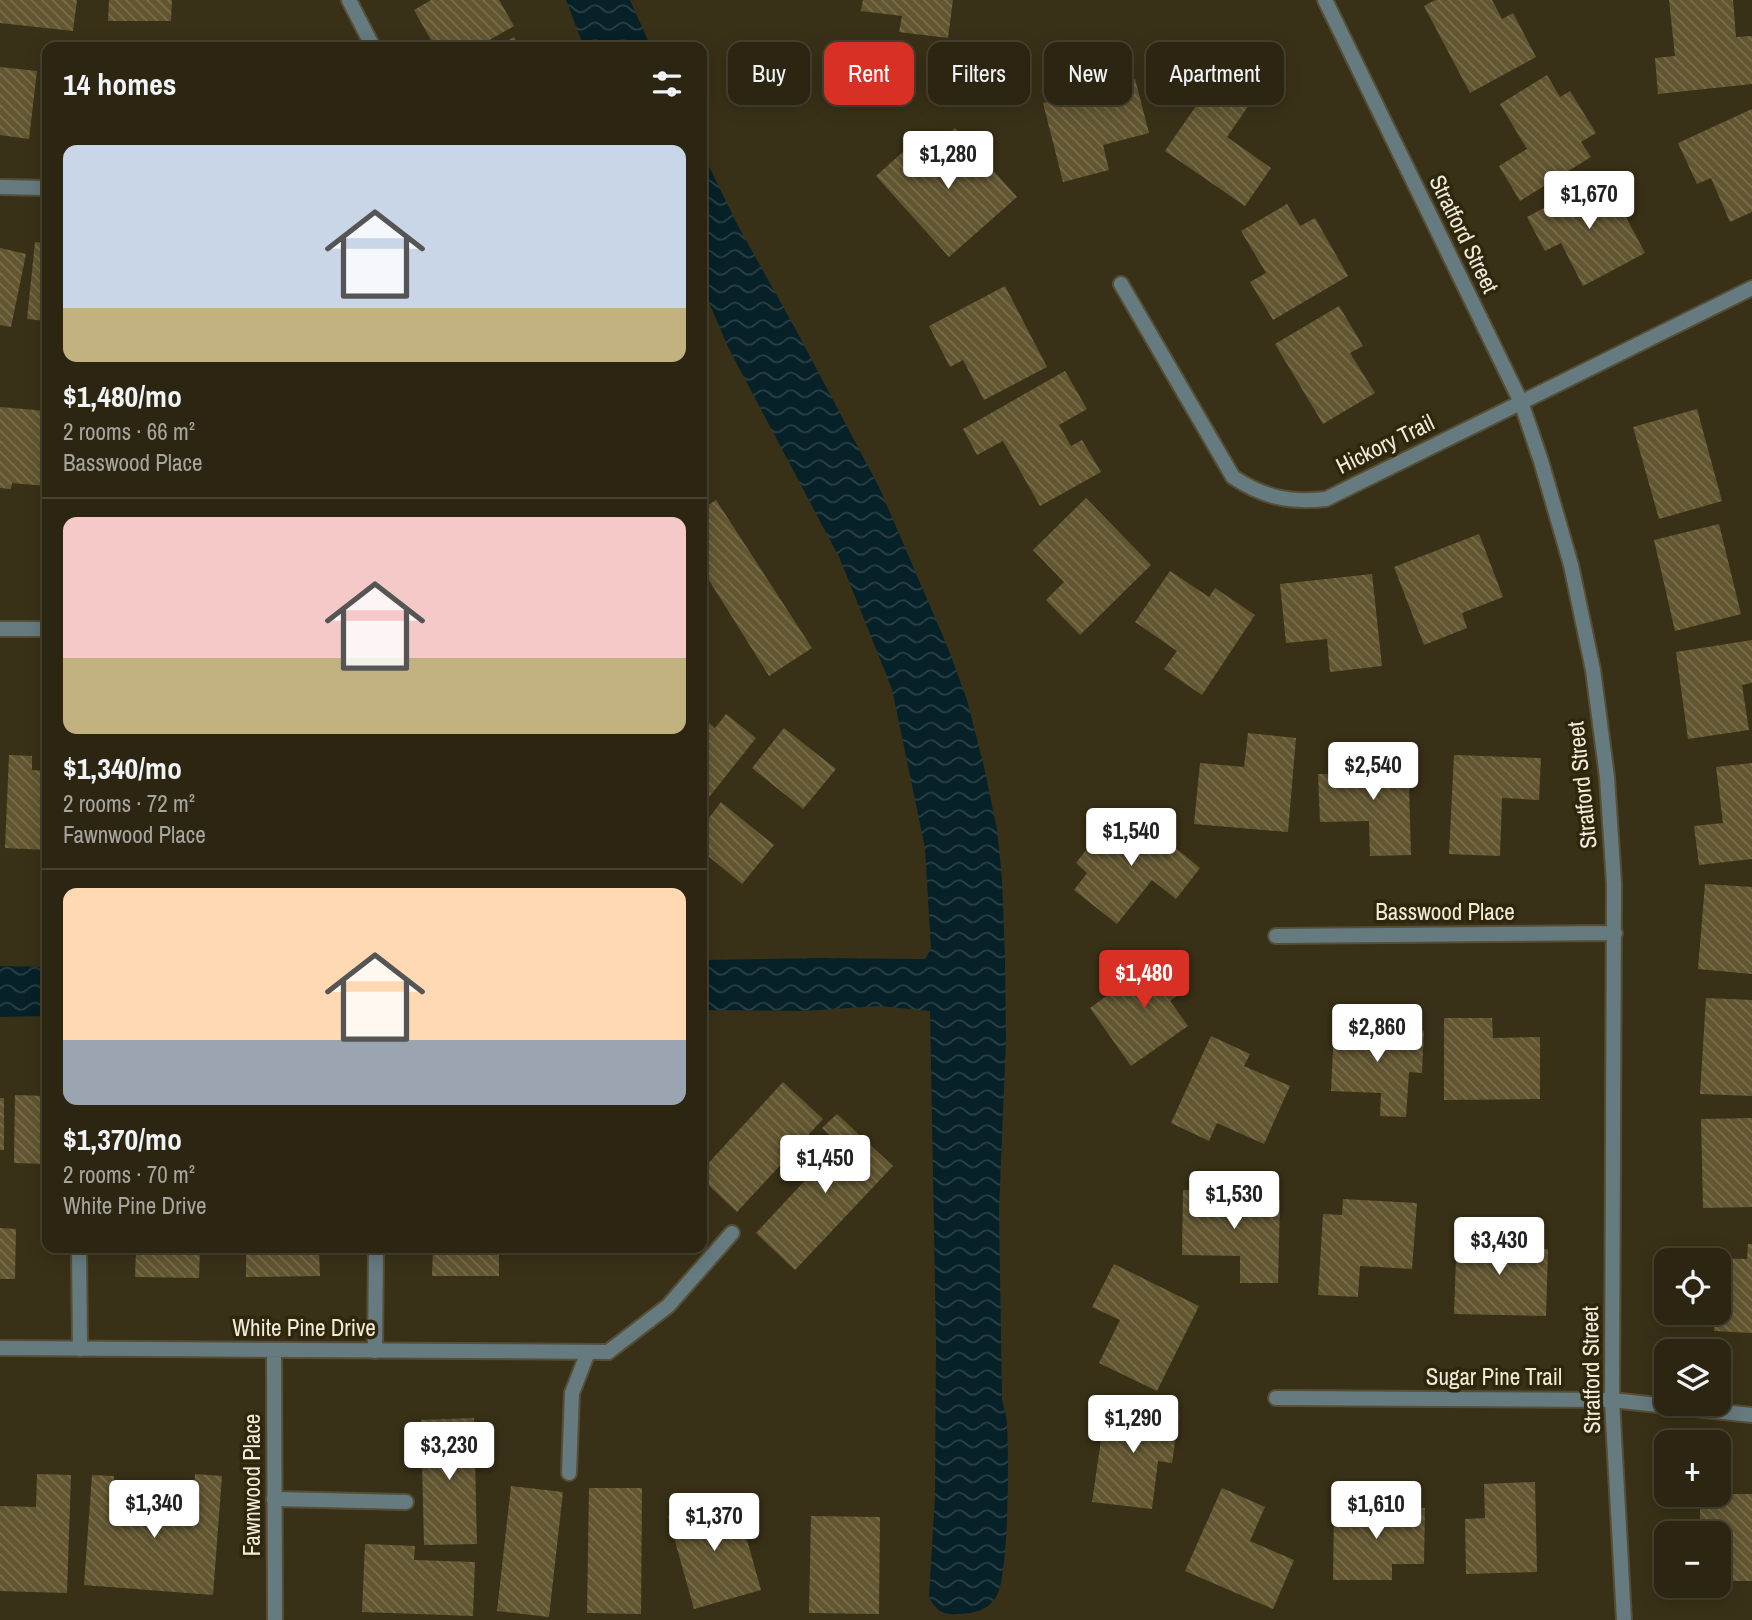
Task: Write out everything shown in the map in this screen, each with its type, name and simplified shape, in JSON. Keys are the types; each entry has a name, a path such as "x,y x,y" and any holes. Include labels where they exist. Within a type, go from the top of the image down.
{"street":[{"path":"349,0 370,42"},
{"name":"Stratford Street","path":"1325,0 1521,402 1571,565 1593,670 1607,777 1614,884 1612,1400 1624,1620"},
{"path":"0,187 42,188"},
{"name":"Hickory Trail","path":"1121,284 1233,477 1254,491 1278,499 1303,501 1325,499 1752,288"},
{"path":"0,629 42,629"},
{"name":"Basswood Place","path":"1276,936 1615,933"},
{"name":"White Pine Drive","path":"0,1348 608,1352 668,1306 732,1233"},
{"path":"79,1253 80,1349"},
{"path":"375,1351 376,1253"},
{"name":"Fawnwood Place","path":"274,1350 275,1620"},
{"path":"569,1473 572,1393 588,1352"},
{"name":"Sugar Pine Trail","path":"1276,1398 1612,1400 1752,1415"},
{"path":"274,1499 406,1502"}],"water":[{"path":"566,0 630,0 649,42 582,42"},
{"path":"707,162 737,224 879,487 948,648 967,700 997,829 1005,956 1006,1040 999,1210 1002,1400 1008,1441 1007,1515 1003,1567 996,1597 984,1608 970,1613 944,1613 937,1609 929,1597 935,1495 936,1340 930,1011 880,1006 802,1011 707,1010 707,960 925,959 931,949 925,848 892,689 840,559 728,347 707,298"},
{"path":"0,966 42,967 42,1016 0,1017"}],"building":[{"path":"0,0 77,0 73,31 0,23"},
{"path":"109,0 172,0 171,21 108,21"},
{"path":"431,0 499,0 514,26 486,42 432,42 414,10"},
{"path":"863,0 953,0 948,38 899,32 902,16 861,11"},
{"path":"1435,0 1492,0 1502,19 1513,13 1536,57 1470,93 1424,6"},
{"path":"1669,0 1733,0 1736,37 1752,36 1752,84 1658,94 1655,58 1675,56"},
{"path":"0,67 37,71 29,139 0,135"},
{"path":"1547,75 1560,97 1570,91 1596,133 1581,142 1591,157 1520,201 1499,166 1527,149 1500,104"},
{"path":"1135,79 1149,133 1103,145 1109,170 1063,182 1043,103 1132,105 1132,80"},
{"path":"1197,105 1249,105 1227,137 1271,168 1245,206 1165,151"},
{"path":"1752,109 1752,212 1730,222 1711,178 1697,184 1678,143"},
{"path":"955,128 1017,197 949,257 876,176 904,151 915,164"},
{"path":"1604,176 1645,253 1583,286 1561,243 1545,251 1527,217"},
{"path":"1287,204 1300,226 1315,218 1348,276 1273,320 1250,282 1266,273 1241,231"},
{"path":"35,242 42,243 42,320 27,319"},
{"path":"0,248 26,254 11,327 0,325"},
{"path":"1005,286 1047,367 984,400 963,360 950,367 929,326"},
{"path":"1339,306 1363,346 1350,353 1375,393 1323,424 1275,344"},
{"path":"1065,371 1087,409 1059,425 1071,446 1082,440 1101,472 1040,506 1003,441 977,455 963,429"},
{"path":"0,407 42,411 42,486 12,483 11,489 0,488"},
{"path":"1697,409 1722,501 1659,519 1633,427"},
{"path":"1086,498 1151,565 1080,635 1046,600 1064,582 1033,550"},
{"path":"716,500 812,648 769,676 707,577 707,506"},
{"path":"1719,524 1741,614 1675,631 1654,540"},
{"path":"1479,534 1503,597 1462,613 1467,628 1424,645 1394,567"},
{"path":"1170,571 1209,597 1215,588 1255,615 1202,695 1164,669 1177,651 1135,622"},
{"path":"1372,574 1382,666 1330,672 1327,639 1286,643 1280,584"},
{"path":"1752,640 1752,683 1742,685 1749,730 1688,739 1676,652"},
{"path":"726,714 756,738 707,800 707,721 715,728"},
{"path":"784,728 836,769 803,809 752,768"},
{"path":"1248,733 1296,738 1288,832 1194,824 1200,763 1244,767"},
{"path":"1408,752 1411,855 1370,856 1369,821 1320,822 1318,774 1331,774 1331,777 1365,776 1364,753"},
{"path":"9,755 32,756 32,770 42,771 42,850 5,848"},
{"path":"1454,755 1541,758 1539,800 1502,798 1500,856 1449,854"},
{"path":"1752,763 1752,859 1699,865 1694,826 1723,823 1716,767"},
{"path":"721,802 774,845 742,884 707,855 707,820"},
{"path":"1134,814 1200,868 1176,899 1152,880 1117,924 1074,890 1087,873 1076,863 1107,823 1119,833"},
{"path":"1705,884 1752,887 1752,974 1698,969"},
{"path":"1166,953 1189,987 1170,1001 1188,1026 1131,1066 1090,1008"},
{"path":"1706,998 1752,1000 1752,1096 1700,1094"},
{"path":"1444,1018 1492,1018 1493,1038 1540,1037 1540,1099 1444,1100"},
{"path":"1334,1028 1424,1031 1422,1073 1409,1072 1406,1117 1380,1116 1381,1093 1331,1091"},
{"path":"1211,1036 1250,1054 1244,1066 1290,1086 1264,1144 1217,1123 1209,1141 1171,1123"},
{"path":"783,1082 823,1119 737,1212 707,1184 707,1165"},
{"path":"15,1095 42,1096 42,1164 14,1163"},
{"path":"0,1098 4,1098 4,1150 0,1150"},
{"path":"837,1114 893,1166 795,1270 756,1233 839,1144 822,1128"},
{"path":"1752,1118 1752,1207 1703,1208 1701,1119"},
{"path":"1183,1190 1253,1190 1253,1200 1280,1200 1278,1283 1240,1283 1240,1256 1182,1255"},
{"path":"1343,1199 1417,1203 1412,1269 1360,1266 1358,1297 1318,1295 1323,1214 1342,1215"},
{"path":"0,1228 16,1229 15,1279 0,1279"},
{"path":"1457,1230 1496,1231 1496,1248 1548,1249 1546,1316 1454,1314"},
{"path":"1748,1244 1752,1244 1752,1333 1714,1331 1714,1325 1731,1325 1731,1258 1747,1259"},
{"path":"136,1253 200,1253 199,1278 135,1277"},
{"path":"246,1253 319,1253 320,1276 246,1277"},
{"path":"433,1253 499,1253 499,1276 432,1276"},
{"path":"1114,1264 1199,1306 1157,1391 1099,1363 1120,1320 1092,1307"},
{"path":"1106,1405 1179,1414 1172,1463 1158,1461 1152,1509 1092,1502"},
{"path":"474,1418 477,1544 424,1545 421,1420"},
{"path":"37,1474 71,1475 67,1593 0,1591 0,1506 36,1507"},
{"path":"195,1474 222,1476 213,1595 84,1585 92,1475 114,1476 112,1498 193,1504"},
{"path":"1535,1482 1537,1572 1466,1574 1465,1519 1485,1518 1484,1484"},
{"path":"511,1486 563,1492 549,1617 497,1611"},
{"path":"589,1488 642,1488 641,1614 587,1613"},
{"path":"1222,1488 1265,1507 1250,1541 1294,1560 1273,1609 1185,1571"},
{"path":"1731,1494 1752,1494 1752,1581 1731,1581 1731,1521 1700,1521 1700,1507 1731,1507"},
{"path":"735,1497 761,1590 694,1609 668,1516"},
{"path":"1334,1507 1425,1508 1424,1564 1392,1564 1392,1580 1333,1580"},
{"path":"811,1516 880,1517 879,1614 809,1613"},
{"path":"365,1544 415,1546 414,1560 475,1562 473,1616 362,1612"}]}
